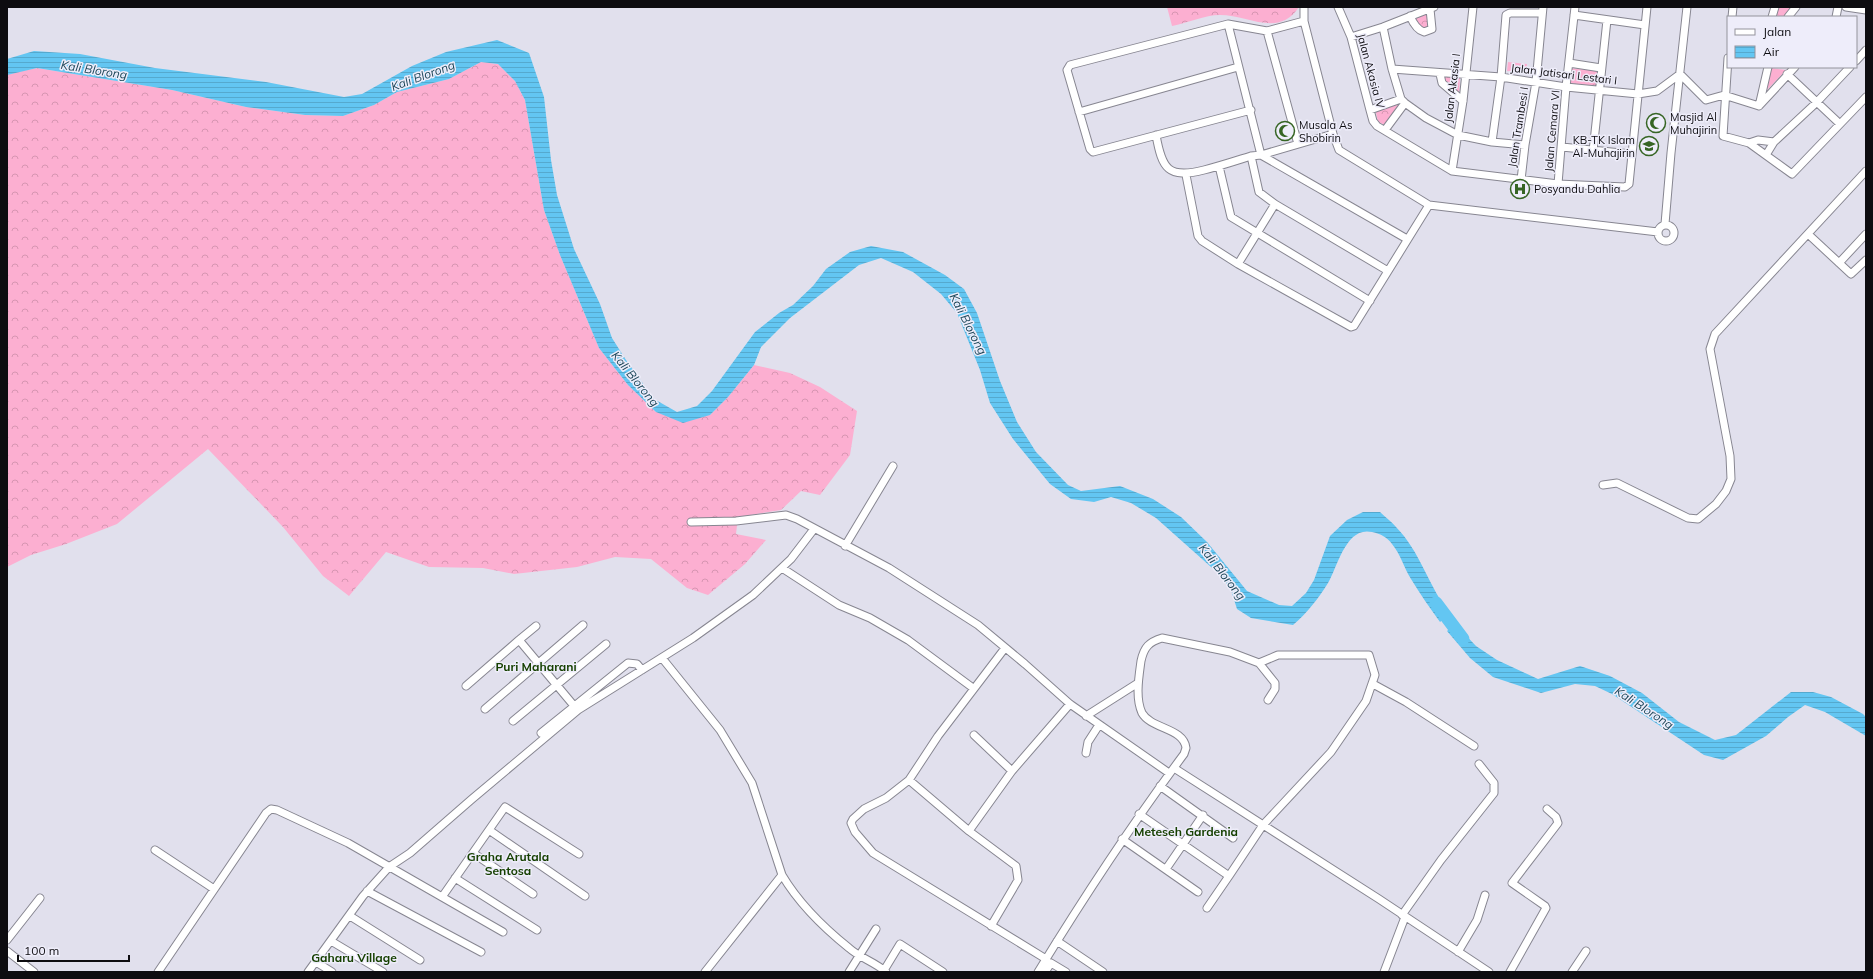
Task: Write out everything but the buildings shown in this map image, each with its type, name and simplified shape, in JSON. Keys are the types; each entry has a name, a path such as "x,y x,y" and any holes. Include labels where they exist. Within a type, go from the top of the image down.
{"street":[{"path":"1304,7 1304,21 1333,134 1339,150 1429,205 1658,232"},
{"name":"Jalan Akasia IV","path":"1339,7 1351,37 1375,124 1452,171"},
{"name":"Jalan Akasia I","path":"1452,171 1463,101 1473,7"},
{"name":"Jalan Cemara VI","path":"1558,184 1566,87 1575,7"},
{"path":"1452,171 1558,184 1625,187 1629,184 1647,7"},
{"path":"1665,224 1687,7"},
{"path":"1789,16 1796,7"},
{"path":"1846,7 1866,10"},
{"path":"1351,37 1383,27 1410,16 1432,8 1432,29 1424,32 1420,31 1413,24 1410,16"},
{"path":"1492,142 1501,78 1506,15 1510,13 1542,10"},
{"name":"Jalan Trambesi I","path":"1521,180 1524,145 1536,82 1542,10"},
{"path":"1574,15 1645,25"},
{"path":"1593,151 1607,20"},
{"path":"1251,110 1093,152 1090,149 1067,72 1070,65 1228,24 1267,31 1304,21"},
{"path":"1228,24 1238,67 1251,110 1261,156 1407,239"},
{"path":"1383,27 1392,69 1403,101 1426,118 1458,135 1492,142 1524,145"},
{"path":"1267,31 1298,144"},
{"path":"1857,60 1866,50"},
{"path":"1569,64 1601,68"},
{"path":"1079,112 1238,67"},
{"path":"1727,68 1724,96 1723,136 1749,143 1792,174 1866,97"},
{"path":"1760,106 1768,68"},
{"path":"1760,106 1793,68"},
{"path":"1766,155 1774,142 1816,103 1849,68"},
{"name":"Jalan Jatisari Lestari I","path":"1392,69 1501,78 1566,87 1638,94 1657,91 1680,74"},
{"path":"1440,74 1442,83 1463,101"},
{"path":"1680,74 1706,100 1724,96 1760,106"},
{"path":"1787,74 1840,124"},
{"path":"1370,110 1403,101"},
{"path":"1385,130 1403,101"},
{"path":"1156,135 1160,155 1164,162 1173,172 1186,175 1251,156 1261,156 1333,134"},
{"path":"1749,143 1758,140 1774,142"},
{"path":"1562,148 1631,154"},
{"path":"1251,156 1259,192 1275,204 1388,271"},
{"path":"1219,166 1231,217 1370,301"},
{"path":"1603,485 1617,483 1688,518 1698,519 1716,504 1723,495 1731,479 1730,456 1710,349 1712,338 1750,294 1866,171"},
{"path":"1186,175 1198,236 1202,241 1238,264 1348,327 1354,326 1429,205"},
{"path":"1238,264 1275,204"},
{"path":"1665,224 1673,228 1675,233 1672,238 1667,241 1661,240 1658,232 1660,226 1665,224"},
{"path":"1808,234 1852,274 1866,260"},
{"path":"1839,263 1866,234"},
{"path":"845,546 892,466"},
{"path":"691,522 736,521 786,515 894,572 978,625 1070,704 1098,725 1263,825 1489,972"},
{"path":"310,972 331,940 367,891 389,867 410,854 472,799 578,710 662,658 753,596 791,559 814,529"},
{"path":"782,568 839,605 870,618 908,640 973,688"},
{"path":"485,709 583,625"},
{"path":"466,686 536,626"},
{"path":"1038,972 1122,839 1184,754 1185,745 1180,737 1145,717 1139,706 1138,683 1143,652 1146,646 1153,641 1162,638 1230,652 1259,663 1275,683 1275,689 1268,700"},
{"path":"519,640 575,707"},
{"path":"513,721 606,644"},
{"path":"1005,648 973,688 938,736 909,780 886,798 864,809 853,819 851,823 855,832 873,853 1046,959"},
{"path":"1207,908 1263,825 1331,752 1366,701 1375,675 1369,655 1278,655 1259,663"},
{"path":"662,658 720,730 752,783 782,875 815,916 850,949 886,972 900,944 943,972"},
{"path":"541,733 628,663 637,664 642,670"},
{"path":"1086,716 1138,683"},
{"path":"1373,684 1406,702 1474,746"},
{"path":"968,831 1012,771 1070,704"},
{"path":"1086,753 1088,742 1098,725"},
{"path":"974,735 1012,771"},
{"path":"1384,972 1404,916 1441,860 1494,793 1494,782 1479,764"},
{"path":"909,780 968,831 1016,866 1018,880 992,926"},
{"path":"1160,786 1203,815 1232,838"},
{"path":"442,897 505,807 579,854"},
{"path":"158,972 266,813 271,809 277,810 348,843 503,932"},
{"path":"1510,972 1546,908 1512,883 1558,824 1556,817 1547,809"},
{"path":"1139,814 1230,876"},
{"path":"1166,869 1203,815"},
{"path":"489,830 585,896"},
{"path":"1122,839 1198,892"},
{"path":"155,850 214,889"},
{"path":"473,853 533,894"},
{"path":"705,972 782,875"},
{"path":"455,878 537,930"},
{"path":"367,891 481,952"},
{"path":"1458,952 1478,920 1485,895"},
{"path":"7,940 40,898"},
{"path":"350,916 420,960"},
{"path":"849,972 876,929"},
{"path":"331,940 383,972"},
{"path":"1057,940 1103,972"},
{"path":"7,951 34,972"},
{"path":"1572,972 1586,952"},
{"path":"316,962 332,972"},
{"path":"1045,972 1051,963 1066,972"}],"green space":[{"path":"1167,7 1299,7 1291,16 1282,21 1273,23 1262,23 1231,16 1214,15 1172,26"},
{"path":"1778,7 1792,7 1787,16 1777,16"},
{"path":"1428,12 1431,28 1423,31 1413,19"},
{"path":"481,62 498,64 515,81 525,100 544,210 560,255 599,348 628,385 656,412 710,415 728,397 754,365 790,373 820,387 857,411 850,455 820,495 801,491 781,510 738,517 736,534 766,540 745,564 708,595 687,588 651,559 615,557 577,567 514,574 483,568 429,567 386,552 349,596 323,576 283,527 208,449 117,524 66,544 31,555 7,567 8,74 37,68 172,90 246,107 305,115 343,116 374,105 397,92 449,79"},
{"path":"1508,62 1527,64 1526,73 1507,71"},
{"path":"1569,68 1598,71 1597,86 1567,83"},
{"path":"1771,68 1786,70 1767,90"},
{"path":"1442,76 1460,78 1459,95 1443,83"},
{"path":"1396,101 1399,106 1385,125 1378,122 1375,108"}],"water":[{"path":"497,40 529,53 544,97 551,160 557,195 574,249 600,304 612,338 654,399 677,412 697,406 712,391 755,332 779,313 793,305 813,286 826,269 850,252 871,246 903,252 945,275 964,289 977,313 1000,381 1017,422 1036,452 1068,485 1081,491 1120,486 1153,499 1181,517 1207,542 1247,591 1279,605 1292,606 1306,593 1314,580 1330,536 1347,520 1363,512 1380,512 1394,525 1412,547 1436,592 1450,614 1440,622 1414,585 1398,553 1390,542 1378,534 1363,532 1356,535 1349,541 1324,589 1308,611 1293,625 1251,618 1237,609 1231,590 1220,575 1156,518 1131,503 1111,497 1094,502 1071,499 1050,484 1013,439 990,403 980,370 957,313 941,294 913,272 881,258 859,265 790,318 761,347 754,365 728,397 710,415 683,423 656,412 628,385 599,348 560,255 544,210 525,100 515,81 498,64 481,62 449,79 397,92 374,105 343,116 305,115 246,107 172,90 37,68 7,75 7,59 34,51 80,54 155,68 266,82 344,97 362,94 412,66 446,52"},
{"path":"1455,624 1476,646 1497,660 1538,679 1580,666 1610,676 1642,693 1679,722 1715,740 1736,735 1791,692 1813,692 1831,697 1863,714 1866,717 1866,736 1825,712 1805,705 1766,736 1723,760 1704,755 1612,694 1595,686 1575,684 1541,693 1493,677 1470,658 1447,631"}],"waterway":[{"name":"Kali Blorong","path":"1436,603 1463,639"}],"place":[{"name":"Masjid Al Muhajirin","path":"1656,123"},
{"name":"Musala As Shobirin","path":"1285,131"},
{"name":"KB-TK Islam Al-Muhajirin","path":"1649,146"},
{"name":"Posyandu Dahlia","path":"1520,189"}],"district":[{"name":"Puri Maharani","path":"536,667"},
{"name":"Meteseh Gardenia","path":"1186,832"},
{"name":"Graha Arutala Sentosa","path":"508,864"},
{"name":"Gaharu Village","path":"354,958"}]}
